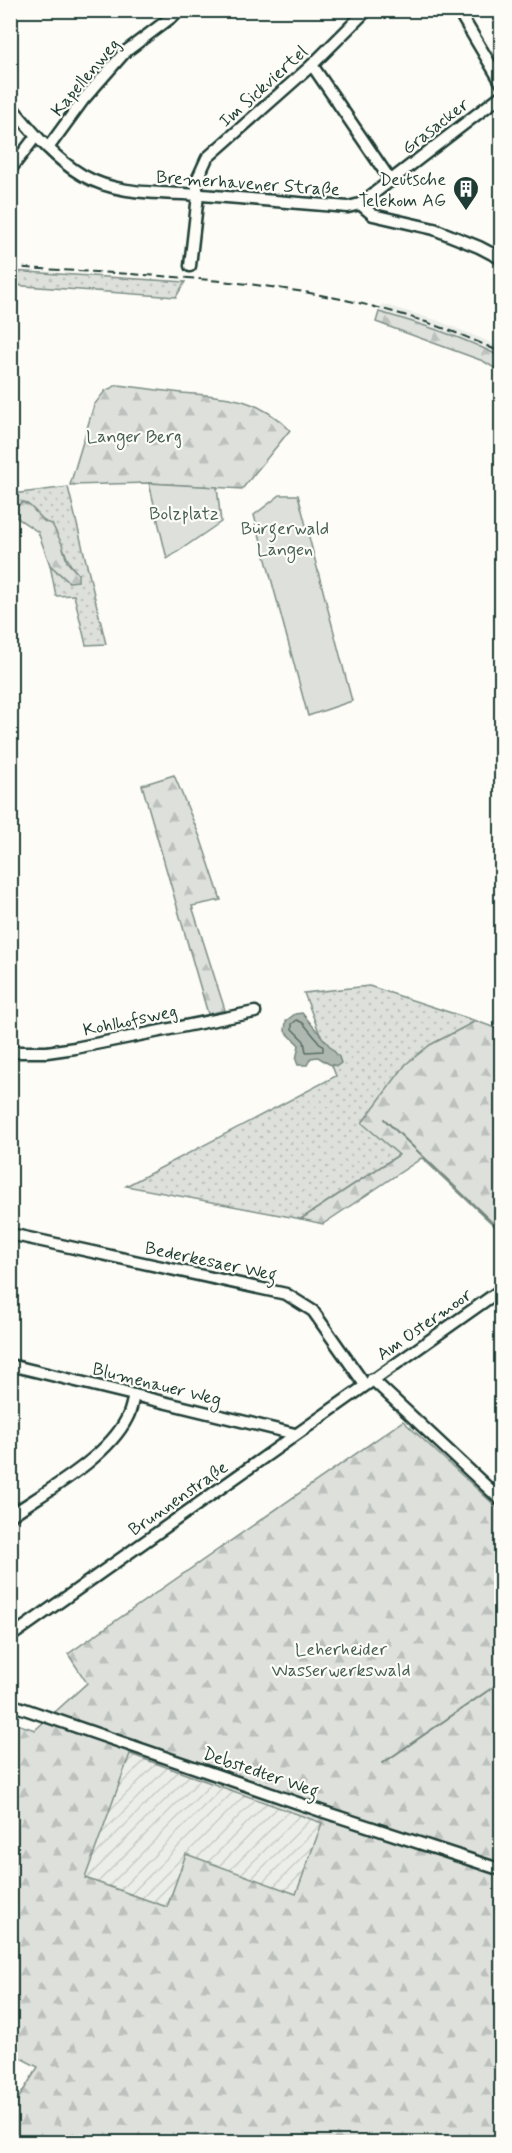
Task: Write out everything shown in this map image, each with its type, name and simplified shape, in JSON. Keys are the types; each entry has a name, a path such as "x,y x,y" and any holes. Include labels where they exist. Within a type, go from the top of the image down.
{"street":[{"name":"Kapellenweg","path":"48,148 83,100 125,52 181,10"},
{"name":"Im Sickviertel","path":"190,266 198,195 196,182 207,158 312,65 367,10"},
{"path":"458,10 501,84"},
{"path":"312,65 391,181"},
{"name":"Grasacker","path":"360,204 501,95"},
{"name":"Bremerhavener Straße","path":"10,105 48,148 82,175 111,186 149,193 348,207 360,204 373,215 434,229 479,247 501,260"},
{"path":"10,170 36,136"},
{"name":"Kohlhofsweg","path":"10,1052 47,1052 75,1048 255,1012"},
{"name":"Bederkesaer Weg","path":"10,1234 286,1293 314,1311 369,1382 501,1501"},
{"name":"Am Ostermoor","path":"369,1382 501,1289"},
{"name":"Blumenauer Weg","path":"10,1365 295,1434"},
{"name":"Brunnenstraße","path":"10,1637 369,1382"},
{"path":"10,1516 88,1462 104,1448 119,1432 129,1415 134,1395"},
{"name":"Debstedter Weg","path":"10,1704 501,1870"}],"shaded area":[{"path":"382,304 436,320 485,340 501,349 501,357 433,328 379,312"},
{"path":"130,1754 322,1823 297,1894 186,1854 167,1907 85,1878"}],"green space":[{"path":"10,271 185,282 176,297 11,285"},
{"path":"379,312 442,332 487,350 501,357 501,372 483,361 376,322"},
{"name":"Langer Berg","path":"117,385 240,400 265,410 290,430 242,489 149,483 70,485 94,405 105,391"},
{"name":"Bolzplatz","path":"149,483 217,487 221,522 167,559"},
{"path":"68,487 106,644 86,645 74,595 56,596 50,565 69,582 78,574 50,528 24,502 16,507 13,494"},
{"name":"Bürgerwald Langen","path":"280,495 298,495 352,701 308,716 254,515"},
{"path":"23,502 45,522 52,524 62,544 67,562 78,574 78,581 69,582 50,565 38,532 16,517 16,507"},
{"path":"174,775 200,837 221,900 192,906 225,1010 208,1014 142,785"},
{"path":"369,986 476,1021 430,1045 363,1123 400,1154 301,1219 126,1186 336,1076 304,993"},
{"path":"476,1021 501,1030 501,1232 422,1158 323,1224 301,1219 399,1155 362,1123 406,1064 430,1045"},
{"name":"Leherheider Wasserwerkswald","path":"403,1421 501,1511 501,2142 11,2142 10,2112 38,2067 11,2053 11,1722 35,1730 87,1683 68,1654","holes":["130,1754 322,1823 296,1894 186,1854 167,1907 85,1878"]}],"water":[{"path":"302,1013 339,1057 341,1063 337,1066 318,1057 311,1058 307,1065 298,1065 296,1060 299,1045 285,1031 286,1021 295,1014"}],"waterway":[{"path":"384,1119 502,1232"},
{"path":"383,1763 502,1681"}],"railway":[{"path":"10,267 199,279 322,295 383,309 443,328 502,353"}],"place":[{"name":"Deutsche Telekom AG","path":"466,212"}]}
